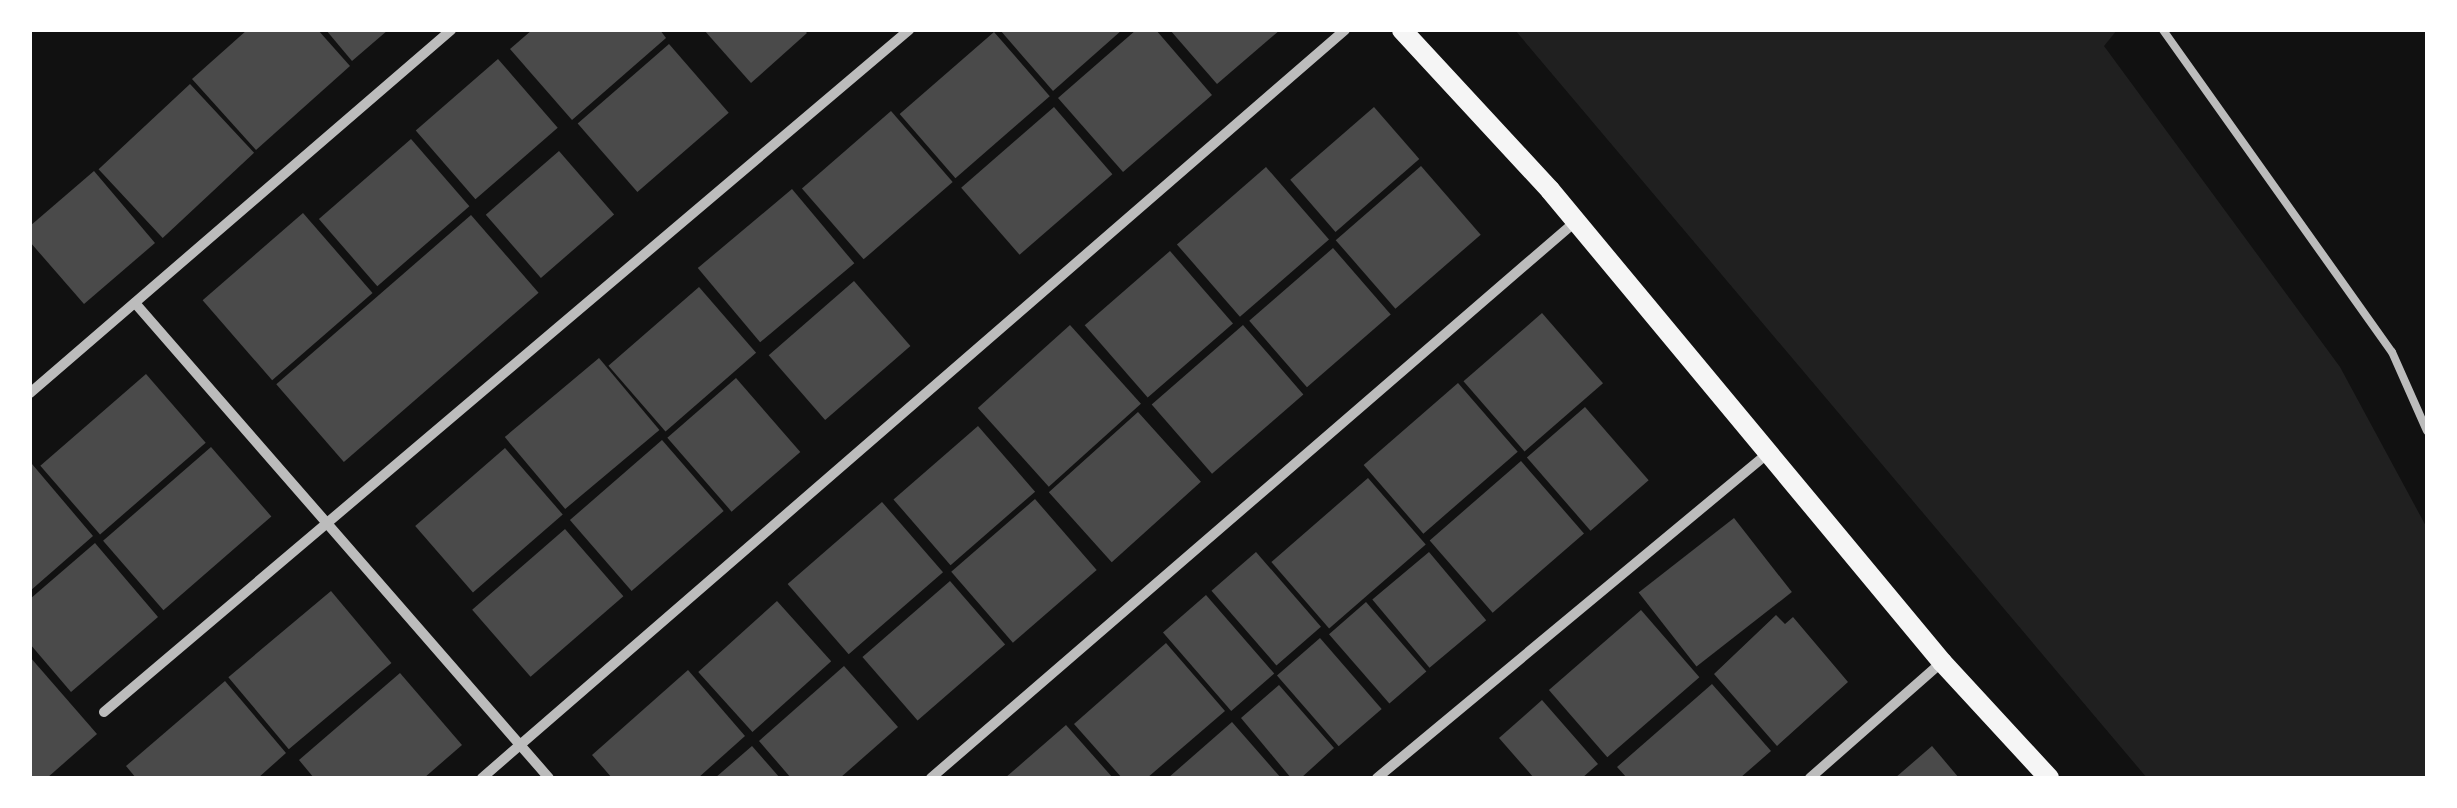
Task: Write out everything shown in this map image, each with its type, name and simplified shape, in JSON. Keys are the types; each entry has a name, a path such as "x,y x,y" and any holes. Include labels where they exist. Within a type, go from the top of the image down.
{"main road":[{"path":"1402,30 1576,221 1942,662 2049,778"}],"street":[{"path":"30,393 450,30"},
{"path":"104,712 909,30"},
{"path":"482,778 1345,30"},
{"path":"931,778 1576,221"},
{"path":"135,302 550,778"},
{"path":"1377,778 1767,454"},
{"path":"1810,778 1942,662"}],"lane":[{"path":"2163,30 2392,352 2427,431"}],"shaded area":[{"path":"1515,30 2117,30 2104,46 2340,367 2427,528 2427,778 2147,778"}],"building":[{"path":"247,30 318,30 350,66 256,150 192,79"},
{"path":"326,30 388,30 352,61"},
{"path":"532,30 660,30 666,38 572,120 510,49"},
{"path":"704,30 804,30 807,33 751,83"},
{"path":"1000,30 1122,30 1053,91"},
{"path":"1136,30 1156,30 1212,95 1123,172 1058,98"},
{"path":"1170,30 1280,30 1217,84"},
{"path":"994,32 1050,96 955,178 900,114"},
{"path":"669,44 729,113 637,192 578,123"},
{"path":"498,59 558,128 475,199 416,131"},
{"path":"190,84 254,153 163,238 99,169"},
{"path":"1054,107 1112,174 1020,255 961,188"},
{"path":"1374,107 1419,159 1335,232 1290,180"},
{"path":"891,111 953,182 864,259 802,188"},
{"path":"411,139 469,206 377,286 319,219"},
{"path":"559,151 614,214 541,278 486,215"},
{"path":"1421,166 1481,235 1395,309 1336,240"},
{"path":"1266,167 1329,239 1240,317 1177,244"},
{"path":"94,171 155,243 84,304 30,242 30,226"},
{"path":"792,189 854,263 760,342 698,268"},
{"path":"303,213 373,293 272,380 203,300"},
{"path":"471,215 539,293 344,462 276,384"},
{"path":"1333,248 1391,314 1307,387 1249,321"},
{"path":"1170,251 1233,323 1148,398 1085,325"},
{"path":"854,281 910,346 825,420 769,355"},
{"path":"699,287 756,353 666,431 608,366"},
{"path":"1542,313 1603,383 1525,451 1464,381"},
{"path":"1070,325 1141,404 1049,487 978,408"},
{"path":"1243,325 1303,394 1212,474 1152,404"},
{"path":"599,358 659,430 565,509 505,437"},
{"path":"146,374 206,443 100,535 40,466"},
{"path":"736,378 800,452 732,512 667,438"},
{"path":"1458,383 1518,452 1423,534 1364,465"},
{"path":"1585,407 1649,480 1591,531 1527,458"},
{"path":"1138,412 1201,482 1112,562 1049,492"},
{"path":"978,426 1035,492 951,565 893,499"},
{"path":"662,440 724,511 632,591 570,520"},
{"path":"211,447 271,516 163,610 103,541"},
{"path":"505,448 563,514 473,592 415,526"},
{"path":"1521,461 1584,533 1493,613 1430,540"},
{"path":"30,466 93,536 30,591"},
{"path":"1368,478 1426,544 1329,628 1271,562"},
{"path":"1035,499 1097,570 1013,643 951,572"},
{"path":"882,502 943,572 849,654 788,584"},
{"path":"1734,518 1792,592 1697,667 1639,592"},
{"path":"565,529 623,596 531,677 472,610"},
{"path":"95,543 158,617 71,692 30,644 30,599"},
{"path":"1256,552 1321,627 1276,665 1211,591"},
{"path":"1429,552 1486,620 1430,668 1372,600"},
{"path":"950,581 1005,644 918,720 862,657"},
{"path":"331,591 391,663 289,749 228,677"},
{"path":"1206,595 1274,673 1231,711 1163,632"},
{"path":"777,601 831,661 752,732 698,672"},
{"path":"1366,602 1426,671 1389,704 1329,634"},
{"path":"1641,610 1699,677 1607,757 1549,690"},
{"path":"1776,615 1785,624 1793,617 1848,682 1777,746 1714,674"},
{"path":"1320,638 1382,709 1339,746 1277,675"},
{"path":"1166,643 1225,711 1147,778 1122,778 1074,724"},
{"path":"30,657 97,734 47,778 30,778"},
{"path":"844,666 898,727 840,778 791,778 759,741"},
{"path":"688,670 745,736 698,778 612,778 592,755"},
{"path":"400,673 462,745 424,778 314,778 299,760"},
{"path":"225,681 286,753 258,778 136,778 126,766"},
{"path":"1712,684 1771,751 1740,778 1627,778 1617,767"},
{"path":"1279,685 1334,748 1301,778 1291,778 1241,718"},
{"path":"1542,700 1598,764 1582,778 1534,778 1499,738"},
{"path":"1232,722 1281,778 1168,778"},
{"path":"1066,725 1113,778 1005,778"},
{"path":"752,746 780,778 715,778"},
{"path":"1932,746 1959,778 1895,778"}]}
